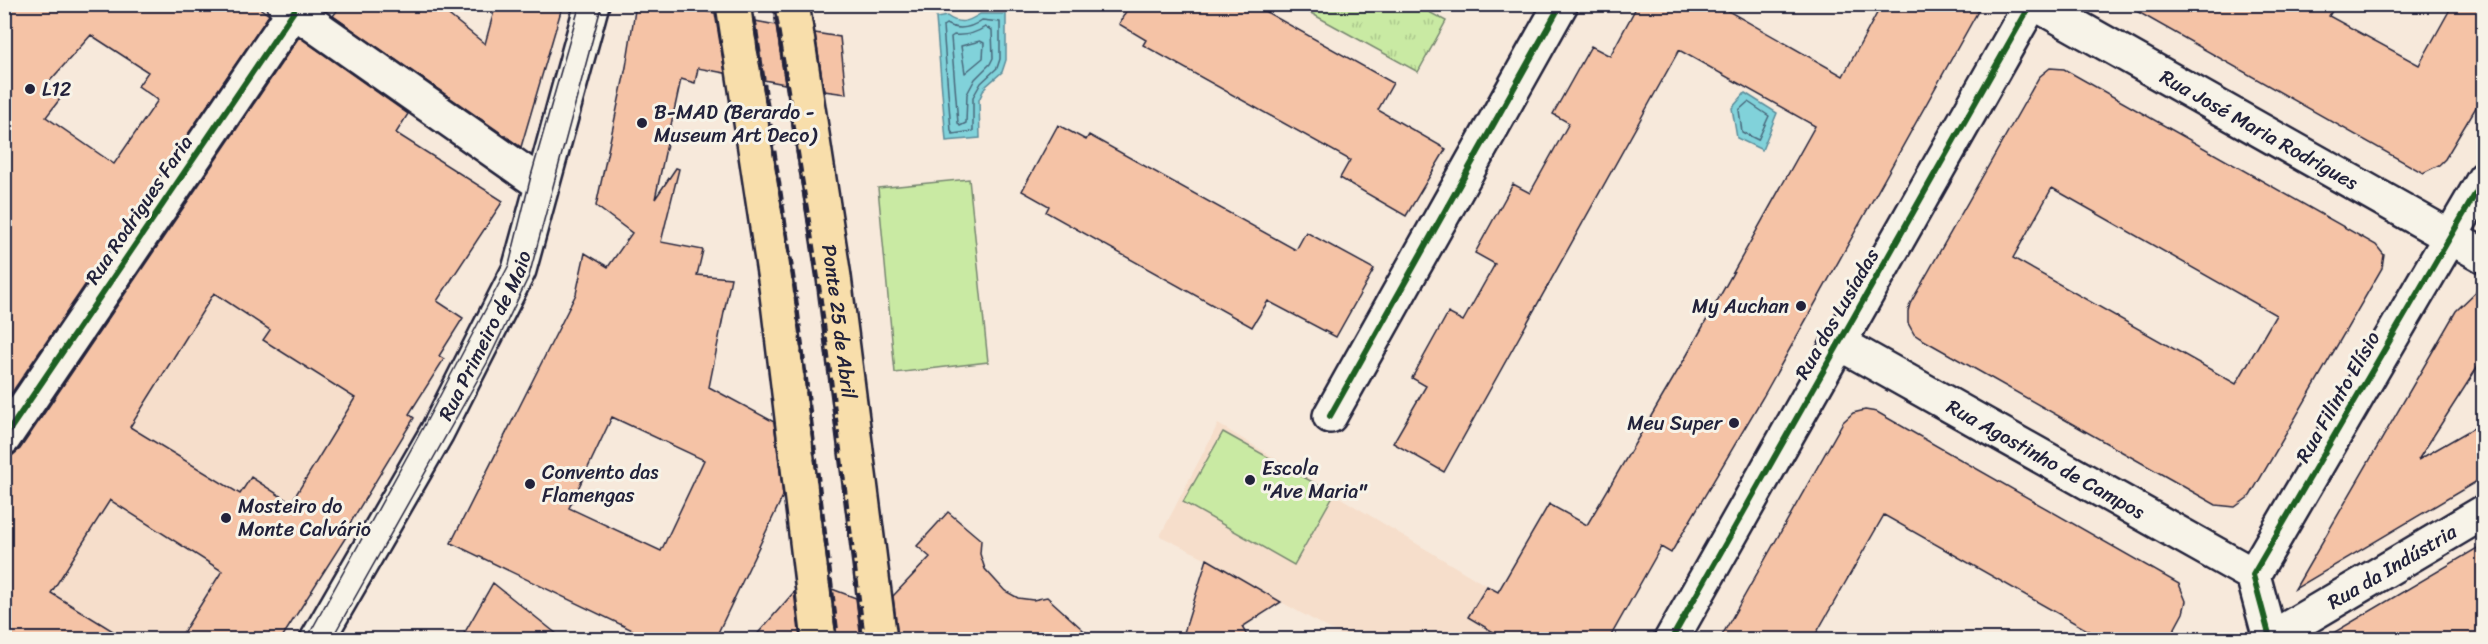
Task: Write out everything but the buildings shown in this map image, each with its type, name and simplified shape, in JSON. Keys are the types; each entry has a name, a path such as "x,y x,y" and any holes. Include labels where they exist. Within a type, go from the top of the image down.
{"highway":[{"path":"733,4 776,286 819,639"},
{"name":"Ponte 25 de Abril","path":"792,4 834,277 880,639"}],"street":[{"name":"Rua Primeiro de Maio","path":"316,639 437,432 519,270 592,4"},
{"path":"1330,416 1561,4"},
{"name":"Rua dos Lusíadas","path":"1671,639 2031,4"},
{"name":"Rua José Maria Rodrigues","path":"2036,4 2484,256"},
{"name":"Rua Rodrigues Faria","path":"4,438 289,8 541,184"},
{"name":"Rua Filinto Elísio","path":"2253,575 2484,179"},
{"name":"Rua Agostinho de Campos","path":"1839,342 2253,575"},
{"name":"Rua da Indústria","path":"2269,639 2484,512"},
{"path":"2253,575 2269,639"}],"shaded area":[{"path":"396,132 503,201 437,301 463,318 439,356 444,359 409,414 414,418 343,535 346,537 281,639 5,640 5,471 63,386 70,390"},
{"name":"Escola \"Ave Maria\"","path":"1218,424 1578,639 1348,639 1281,602 1242,627 1249,639 1182,639 1207,559 1160,536"}],"green space":[{"path":"1296,5 1416,5 1446,21 1418,72"},
{"path":"969,179 988,362 895,373 878,188"},
{"path":"1223,432 1334,494 1294,565 1183,502"}],"water":[{"path":"980,14 1006,14 1006,60 1002,72 985,87 979,100 980,138 946,141 936,18 947,16 956,21 964,21"},
{"path":"1745,93 1777,113 1762,150 1737,138 1732,108"}],"tram line":[{"path":"306,640 425,424 509,265 531,176 580,4"},
{"path":"331,640 487,363 529,276 602,4"}],"railway":[{"path":"752,4 794,283 838,640"},
{"path":"774,4 818,279 864,640"}],"cycle path":[{"path":"1330,416 1561,4"},
{"path":"1671,640 2031,4"},
{"path":"4,438 294,11"},
{"path":"2270,638 2253,575 2484,179"}],"place":[{"name":"L12","path":"30,89"},
{"name":"B-MAD (Berardo - Museum Art Deco)","path":"642,123"},
{"name":"My Auchan","path":"1801,306"},
{"name":"Meu Super","path":"1734,423"},
{"name":"Escola \"Ave Maria\"","path":"1250,480"},
{"name":"Convento das Flamengas","path":"530,484"},
{"name":"Mosteiro do Monte Calvário","path":"226,518"}]}
